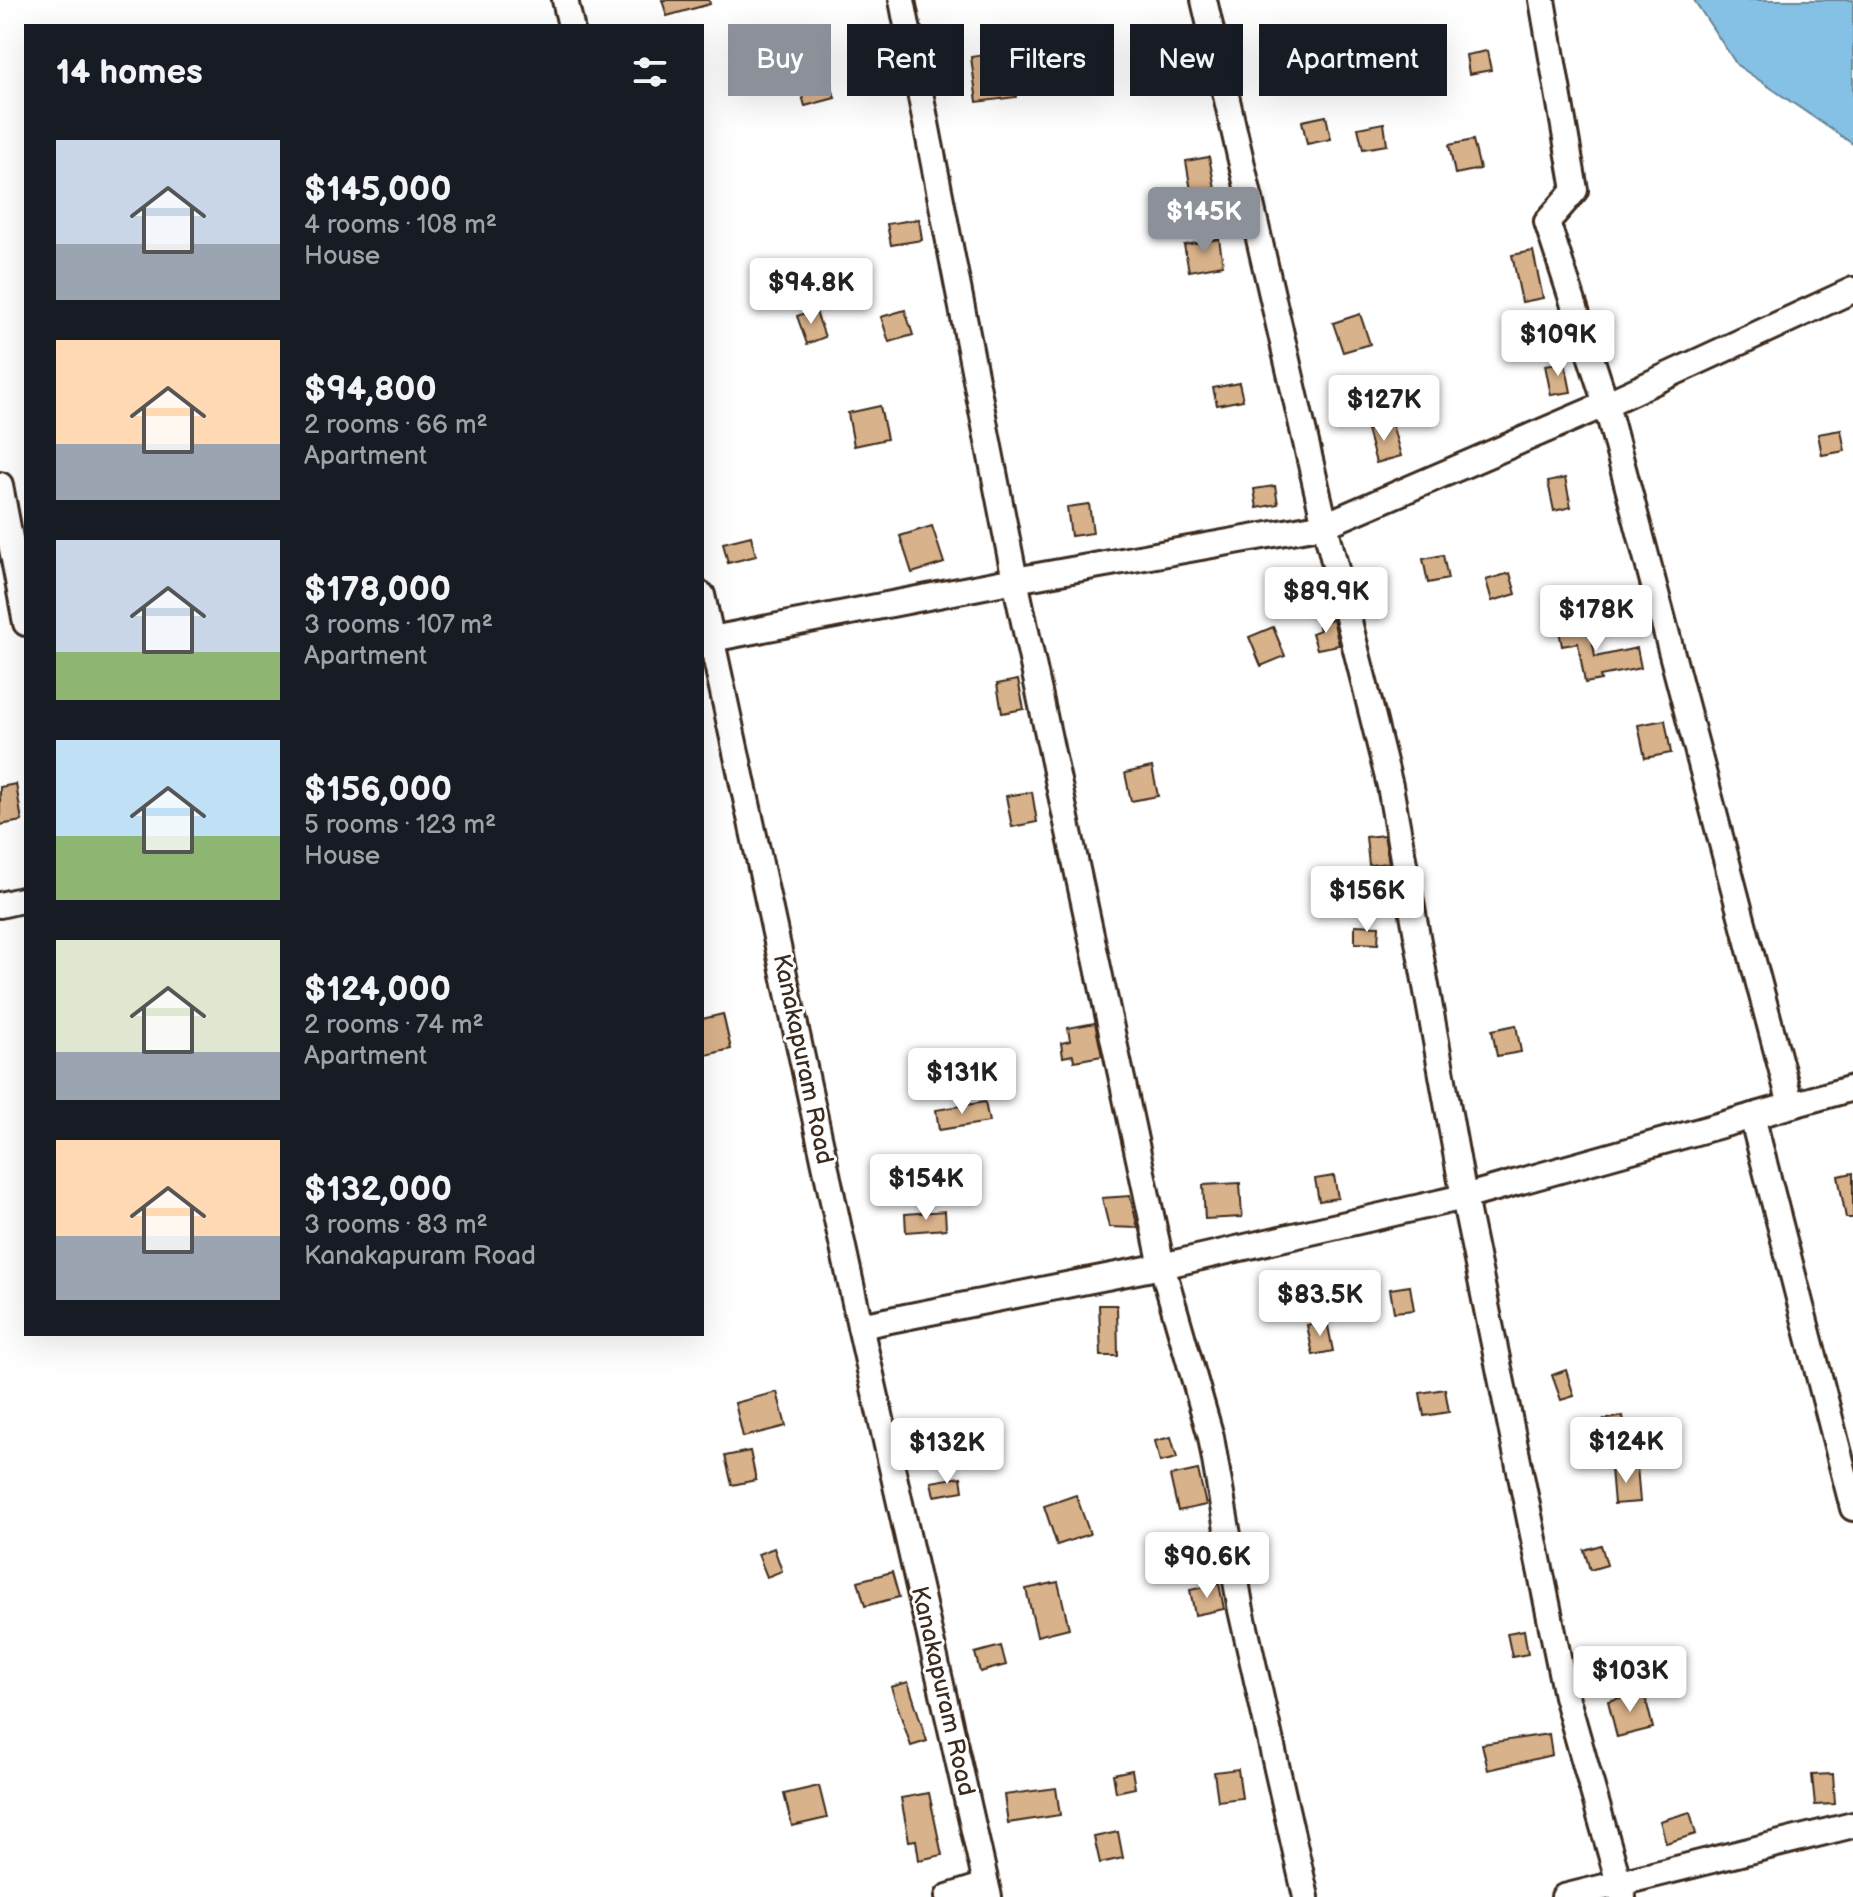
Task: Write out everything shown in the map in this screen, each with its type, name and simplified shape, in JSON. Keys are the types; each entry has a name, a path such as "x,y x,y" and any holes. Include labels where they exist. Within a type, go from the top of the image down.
{"street":[{"path":"565,0 571,24"},
{"path":"902,0 1015,580 1162,1266 1211,1437 1241,1610 1306,1897"},
{"path":"1204,0 1325,525 1390,786 1464,1197 1566,1696 1621,1891"},
{"path":"1542,0 1575,190 1547,222 1606,404 1791,1105"},
{"path":"712,639 1015,580 1325,525 1606,404 1853,290"},
{"path":"0,485 16,509 24,600"},
{"name":"Kanakapuram Road","path":"704,604 860,1326 988,1891"},
{"path":"0,905 24,899"},
{"path":"860,1326 1162,1266 1464,1197 1853,1088"},
{"path":"1752,1116 1853,1508"},
{"path":"1564,1897 1621,1891 1815,1832 1853,1825"},
{"path":"948,1897 988,1891"}],"water":[{"path":"1694,0 1853,0 1853,144 1737,65"}],"building":[{"path":"662,0 709,0 710,4 667,16"},
{"path":"1487,51 1491,70 1469,74 1466,55"},
{"path":"980,56 980,96 1016,97 977,102 971,57"},
{"path":"831,84 835,98 805,106 802,96 831,96"},
{"path":"1326,116 1331,139 1307,144 1302,121"},
{"path":"1384,123 1387,145 1363,149 1358,128"},
{"path":"1473,140 1480,169 1455,174 1449,145"},
{"path":"1209,157 1215,188 1191,191 1186,161"},
{"path":"919,219 922,240 891,245 887,224"},
{"path":"1219,239 1223,265 1189,271 1184,245"},
{"path":"1533,251 1543,298 1522,302 1512,255"},
{"path":"815,309 825,337 807,344 797,316"},
{"path":"905,310 913,335 889,342 881,317"},
{"path":"1360,314 1370,344 1343,352 1333,323"},
{"path":"1565,362 1571,392 1551,395 1545,365"},
{"path":"1239,383 1243,400 1217,405 1213,388"},
{"path":"880,406 887,439 854,446 848,413"},
{"path":"1392,424 1401,456 1376,463 1367,430"},
{"path":"1841,430 1845,451 1822,455 1818,434"},
{"path":"1565,478 1571,507 1554,511 1548,482"},
{"path":"1275,486 1278,504 1257,508 1254,489"},
{"path":"1089,504 1093,533 1071,536 1067,507"},
{"path":"932,526 944,563 912,573 900,536"},
{"path":"751,536 756,556 728,563 723,543"},
{"path":"1443,555 1448,579 1428,583 1423,559"},
{"path":"1510,573 1516,594 1492,601 1486,580"},
{"path":"1333,619 1339,645 1317,649 1312,633 1320,630 1318,624"},
{"path":"1589,619 1595,657 1637,648 1641,668 1600,676 1601,680 1585,683 1578,643 1562,646 1558,625"},
{"path":"1273,627 1285,656 1261,666 1249,637"},
{"path":"1018,680 1024,709 1002,713 997,684"},
{"path":"1665,720 1671,753 1645,758 1638,725"},
{"path":"1152,767 1158,796 1131,801 1125,773"},
{"path":"16,784 22,821 0,825 0,787"},
{"path":"1032,792 1037,822 1012,827 1006,796"},
{"path":"1384,835 1389,863 1369,865 1366,837"},
{"path":"1355,925 1379,926 1378,944 1355,943"},
{"path":"723,1014 731,1049 704,1056 704,1019"},
{"path":"1095,1023 1102,1056 1074,1061 1073,1055 1063,1057 1061,1043 1070,1041 1068,1028"},
{"path":"1516,1025 1521,1052 1497,1056 1492,1030"},
{"path":"985,1102 989,1122 939,1130 936,1110"},
{"path":"1853,1173 1853,1218 1846,1218 1838,1176"},
{"path":"1334,1176 1338,1198 1319,1201 1315,1179"},
{"path":"1240,1183 1242,1217 1205,1219 1203,1185"},
{"path":"1130,1196 1138,1228 1109,1227 1102,1198"},
{"path":"945,1211 946,1229 906,1232 905,1214"},
{"path":"1410,1286 1414,1310 1394,1312 1390,1289"},
{"path":"1099,1305 1117,1305 1118,1356 1101,1356"},
{"path":"1327,1321 1333,1351 1313,1355 1307,1325"},
{"path":"1566,1370 1574,1396 1561,1400 1552,1375"},
{"path":"1445,1389 1449,1412 1424,1416 1420,1393"},
{"path":"777,1392 786,1426 743,1437 735,1403"},
{"path":"1623,1416 1627,1437 1607,1441 1603,1420"},
{"path":"1171,1437 1177,1458 1160,1462 1155,1441"},
{"path":"750,1451 756,1480 732,1485 725,1456"},
{"path":"1637,1466 1640,1502 1614,1504 1611,1468"},
{"path":"1198,1470 1206,1505 1178,1511 1170,1476"},
{"path":"961,1477 963,1491 934,1496 931,1482"},
{"path":"1076,1495 1090,1534 1057,1545 1044,1506"},
{"path":"1601,1545 1607,1565 1590,1570 1584,1550"},
{"path":"774,1548 782,1571 767,1577 758,1554"},
{"path":"892,1572 899,1597 865,1606 858,1581"},
{"path":"1058,1582 1069,1628 1037,1636 1026,1589"},
{"path":"1219,1584 1224,1609 1195,1615 1190,1590"},
{"path":"1524,1630 1528,1654 1512,1657 1507,1633"},
{"path":"1001,1646 1006,1665 980,1672 975,1653"},
{"path":"908,1682 927,1741 911,1746 891,1687"},
{"path":"1644,1692 1653,1728 1617,1737 1608,1701"},
{"path":"1549,1734 1552,1755 1488,1770 1482,1744"},
{"path":"1238,1769 1242,1798 1218,1801 1214,1772"},
{"path":"1132,1770 1135,1788 1116,1792 1113,1774"},
{"path":"1833,1774 1835,1804 1815,1805 1812,1775"},
{"path":"819,1786 827,1818 792,1826 784,1794"},
{"path":"1056,1788 1060,1815 1008,1823 1004,1795"},
{"path":"929,1793 942,1855 919,1860 916,1840 909,1841 901,1798"},
{"path":"1690,1812 1696,1834 1666,1843 1660,1821"},
{"path":"1118,1832 1123,1858 1100,1863 1094,1837"}]}
